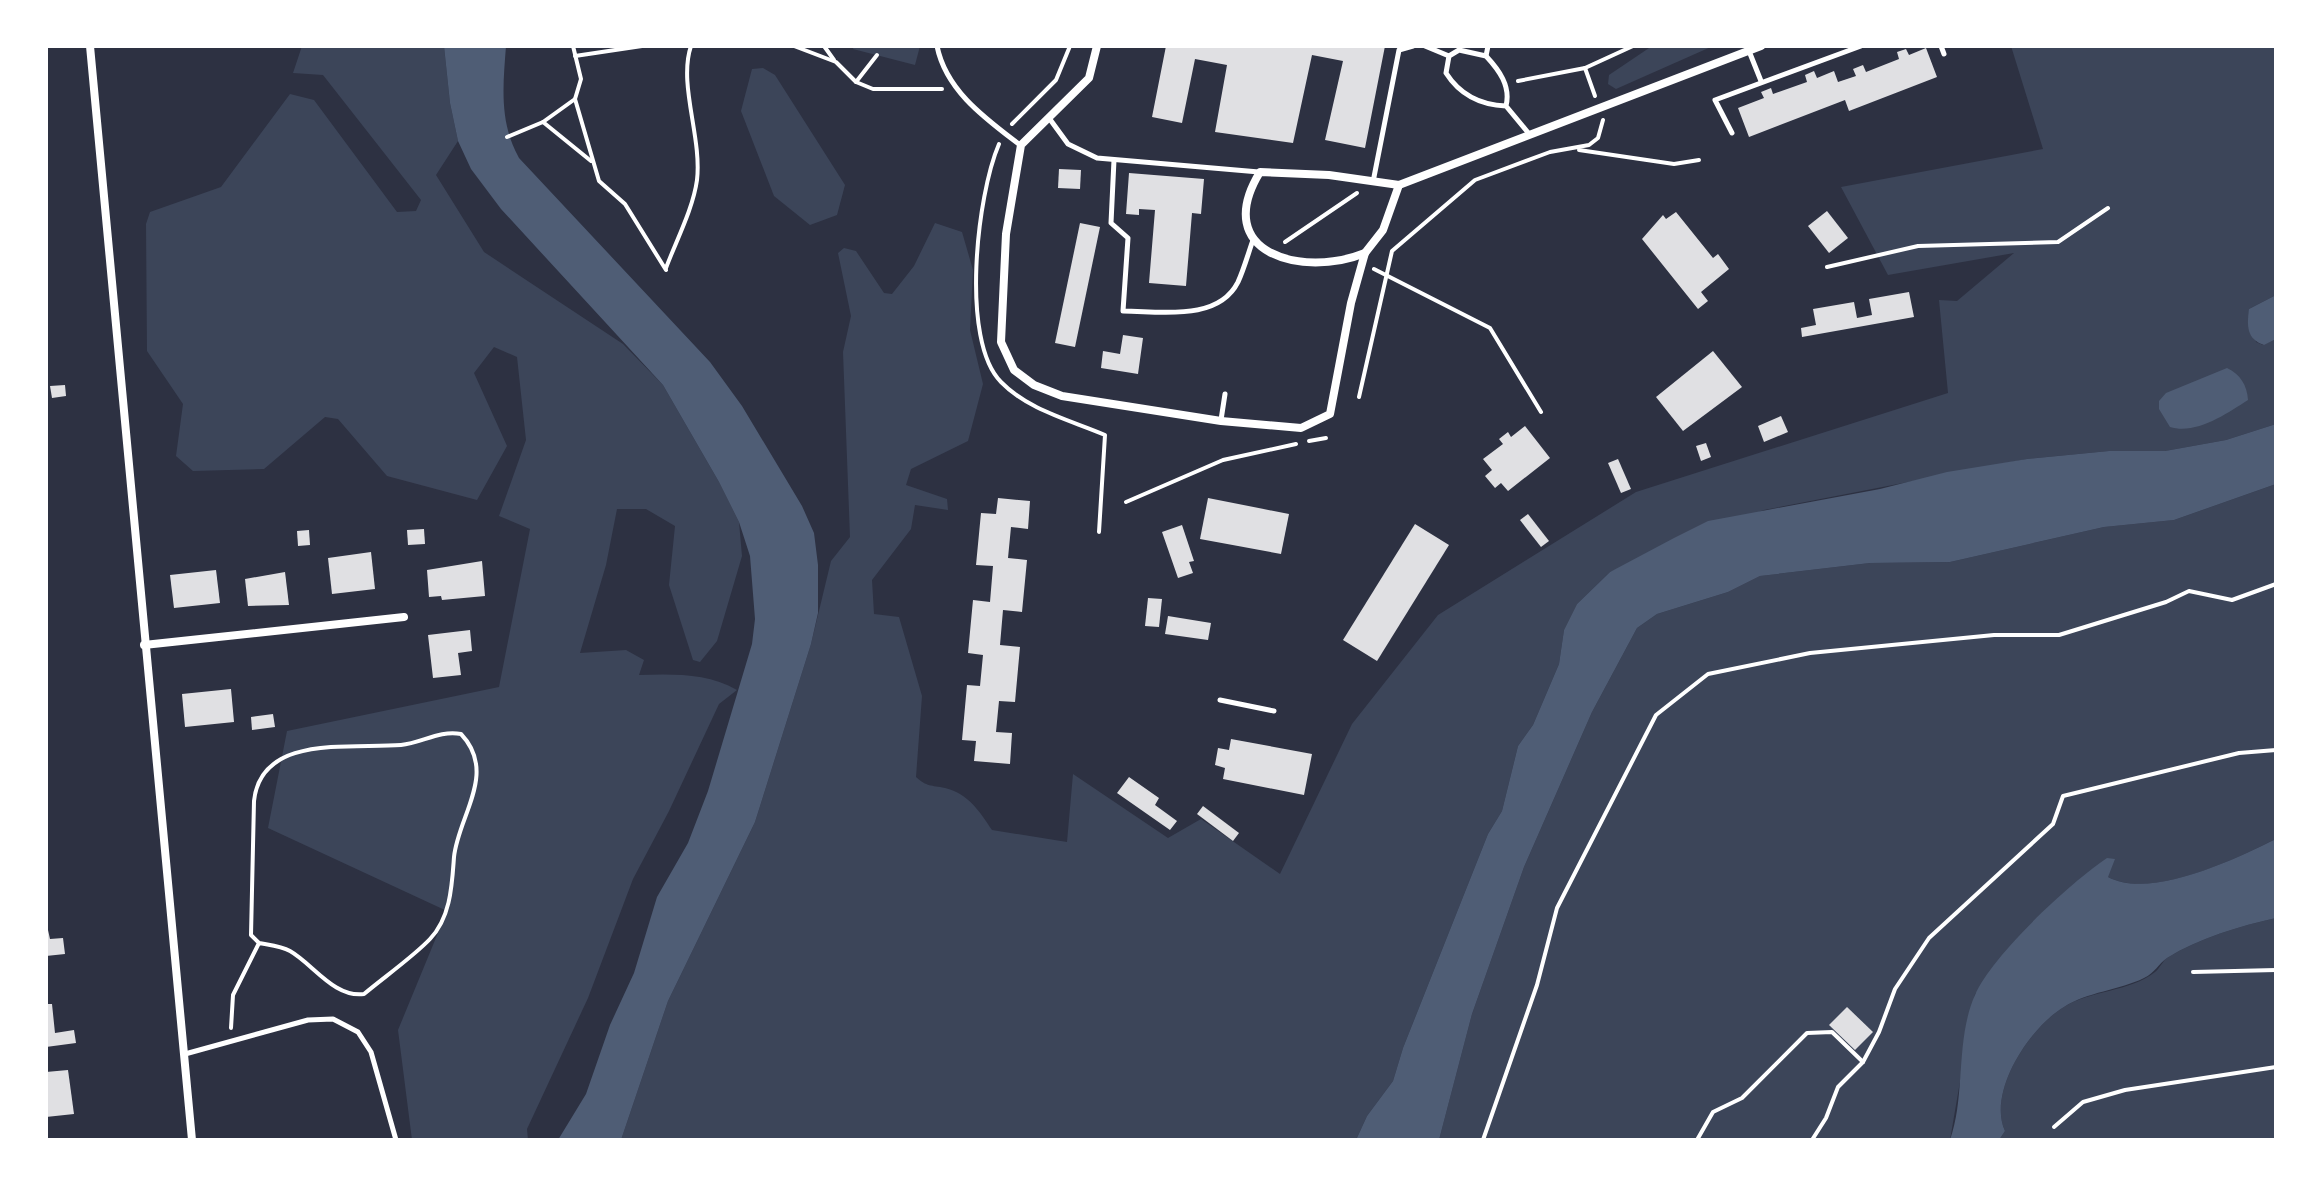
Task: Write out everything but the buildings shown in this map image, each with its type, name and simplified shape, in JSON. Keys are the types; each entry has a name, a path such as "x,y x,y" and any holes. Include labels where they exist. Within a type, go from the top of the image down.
{"street":[{"path":"90,46 192,1140"},
{"path":"1097,46 1089,78 1021,145 1006,234 1001,342 1014,370 1034,385 1062,396 1221,421 1301,428 1330,414 1351,303 1365,253 1383,230 1399,185"},
{"path":"1365,253 1344,262 1320,264 1270,253 1253,240 1243,221 1248,192 1260,172 1399,185 1761,46"},
{"path":"144,645 404,617"}],"lane":[{"path":"937,46 939,58 960,93 1021,145"},
{"path":"1373,182 1399,50 1413,46"},
{"path":"1425,46 1449,56"},
{"path":"1486,56 1488,46"},
{"path":"1732,133 1715,100 1861,46"},
{"path":"1941,46 1944,54"},
{"path":"1506,106 1509,95 1505,84 1486,56 1459,50 1449,56 1446,73 1454,85 1470,98 1506,106 1531,136"},
{"path":"1749,51 1761,81"},
{"path":"1049,118 1068,144 1097,158 1260,172"},
{"path":"1114,160 1111,223 1128,238 1123,311 1186,312 1216,306 1237,285 1253,240"},
{"path":"1221,421 1225,394"},
{"path":"1220,700 1274,711"},
{"path":"184,1054 308,1020 333,1019 358,1032 371,1052 396,1140"}],"path":[{"path":"573,46 581,79 575,99 599,181 625,204 666,270 697,181 693,102 684,67 691,46"},
{"path":"575,56 642,46"},
{"path":"794,46 836,62"},
{"path":"824,46 856,82 873,89 927,87 960,93"},
{"path":"1070,46 1056,80 1004,133 989,172 976,266 979,335 986,365 1024,401 1105,435 1099,532"},
{"path":"1505,84 1585,68 1633,46"},
{"path":"856,82 877,55"},
{"path":"1577,149 1598,138 1603,129 1600,110 1585,68"},
{"path":"507,137 543,122 575,99"},
{"path":"543,122 592,163"},
{"path":"1359,397 1392,251 1475,180 1550,152 1577,149 1658,163 1699,160"},
{"path":"1270,253 1373,182"},
{"path":"1827,267 1918,246 2058,242 2108,208"},
{"path":"1365,253 1376,273 1490,328 1541,412"},
{"path":"1126,502 1223,460 1326,438"},
{"path":"1483,1140 1537,985 1557,908 1656,715 1708,674 1810,653 1994,635 2059,635 2166,602 2189,591 2232,600 2276,584"},
{"path":"448,732 461,734 475,758 473,805 457,844 451,893 432,937 364,994 356,995 344,992 288,949 259,943 251,935 249,916 254,801 256,784 265,770 277,758 299,751 405,745 448,732"},
{"path":"1812,1140 1826,1118 1838,1087 1863,1062 1879,1032 1895,989 1929,938 2053,824 2063,796 2239,753 2276,750"},
{"path":"232,1042 233,995 259,943"},
{"path":"2193,972 2276,970"},
{"path":"1697,1140 1713,1112 1742,1098 1807,1033 1832,1032 1863,1062"},
{"path":"2054,1127 2083,1102 2125,1090 2276,1067"}],"shaded area":[{"path":"302,46 444,46 458,141 436,175 484,252 623,344 663,385 739,522 742,556 717,641 700,662 693,660 669,585 675,526 646,509 617,509 606,565 580,653 626,650 644,660 639,675 702,678 737,690 719,704 633,879 588,998 527,1129 528,1140 412,1140 398,1030 447,911 268,828 287,731 499,687 530,529 499,516 526,440 517,357 494,347 474,373 507,446 477,500 387,476 338,419 325,417 264,469 193,471 176,456 183,404 147,351 146,224 150,212 221,187 290,94 314,100 397,212 416,211 421,200 323,75 293,73"},
{"path":"444,46 506,46 505,117 519,158 710,362 742,406 802,506 814,533 818,613 755,822 668,1001 621,1140 558,1140 586,1094 610,1025 634,973 657,897 688,843 708,791 752,644 755,619 750,556 739,522 719,482 663,385 501,209 471,169 458,141"},
{"path":"854,46 920,46 915,65 853,49"},
{"path":"1652,46 1713,46 1616,89 1608,84 1609,75"},
{"path":"2011,46 2276,46 2276,295 2249,309 2256,342 2263,345 2276,339 2276,424 2226,440 2165,451 2109,451 2027,459 1764,510 1610,572 1577,604 1564,630 1559,664 1533,725 1518,746 1502,811 1488,834 1403,1048 1393,1081 1367,1116 1356,1140 621,1140 668,1001 755,822 811,644 831,561 850,537 843,352 851,316 838,253 844,248 856,251 884,293 892,294 914,266 935,223 962,232 973,270 970,330 983,384 968,441 911,469 906,485 947,499 948,510 915,505 911,529 872,580 874,614 899,617 922,696 916,777 926,784 945,788 967,799 992,830 1067,842 1073,774 1168,838 1201,819 1280,874 1352,724 1438,615 1636,492 1948,393 1939,300 1957,301 2014,253 1888,275 1841,187 2043,149"},
{"path":"763,68 775,75 845,185 837,215 810,225 774,196 741,111 752,69"},
{"path":"2276,295 2276,339 2264,345 2251,335 2249,309"},
{"path":"2227,368 2242,381 2248,400 2200,426 2170,427 2159,409 2159,401 2166,393"},
{"path":"2276,424 2276,484 2174,520 2104,527 1950,562 1870,563 1760,576 1728,592 1657,614 1637,628 1592,712 1524,867 1472,1014 1439,1140 1356,1140 1367,1116 1393,1081 1403,1048 1488,834 1502,811 1518,746 1533,725 1559,664 1564,630 1577,604 1610,572 1708,521 1880,489 1947,472 2027,459 2109,451 2165,451 2226,440"},
{"path":"2276,484 2276,839 2216,866 2170,880 2147,884 2126,883 2108,877 1975,994 1950,1140 1439,1140 1472,1014 1524,867 1592,712 1637,628 1657,614 1728,592 1760,576 1870,563 1950,562 2104,527 2174,520"},
{"path":"2276,839 2276,918 2206,939 2167,958 2144,978 2064,1007 2038,1029 2015,1062 2002,1098 2001,1115 2005,1131 1999,1140 1950,1140 1958,1105 1965,1030 1975,995 1998,960 2054,901 2107,858 2115,859 2108,877 2126,883 2147,884 2216,866"},
{"path":"2276,918 2276,1140 1999,1140 2005,1131 2001,1115 2007,1080 2026,1045 2051,1016 2074,1001 2145,979 2167,958 2192,944"}]}
